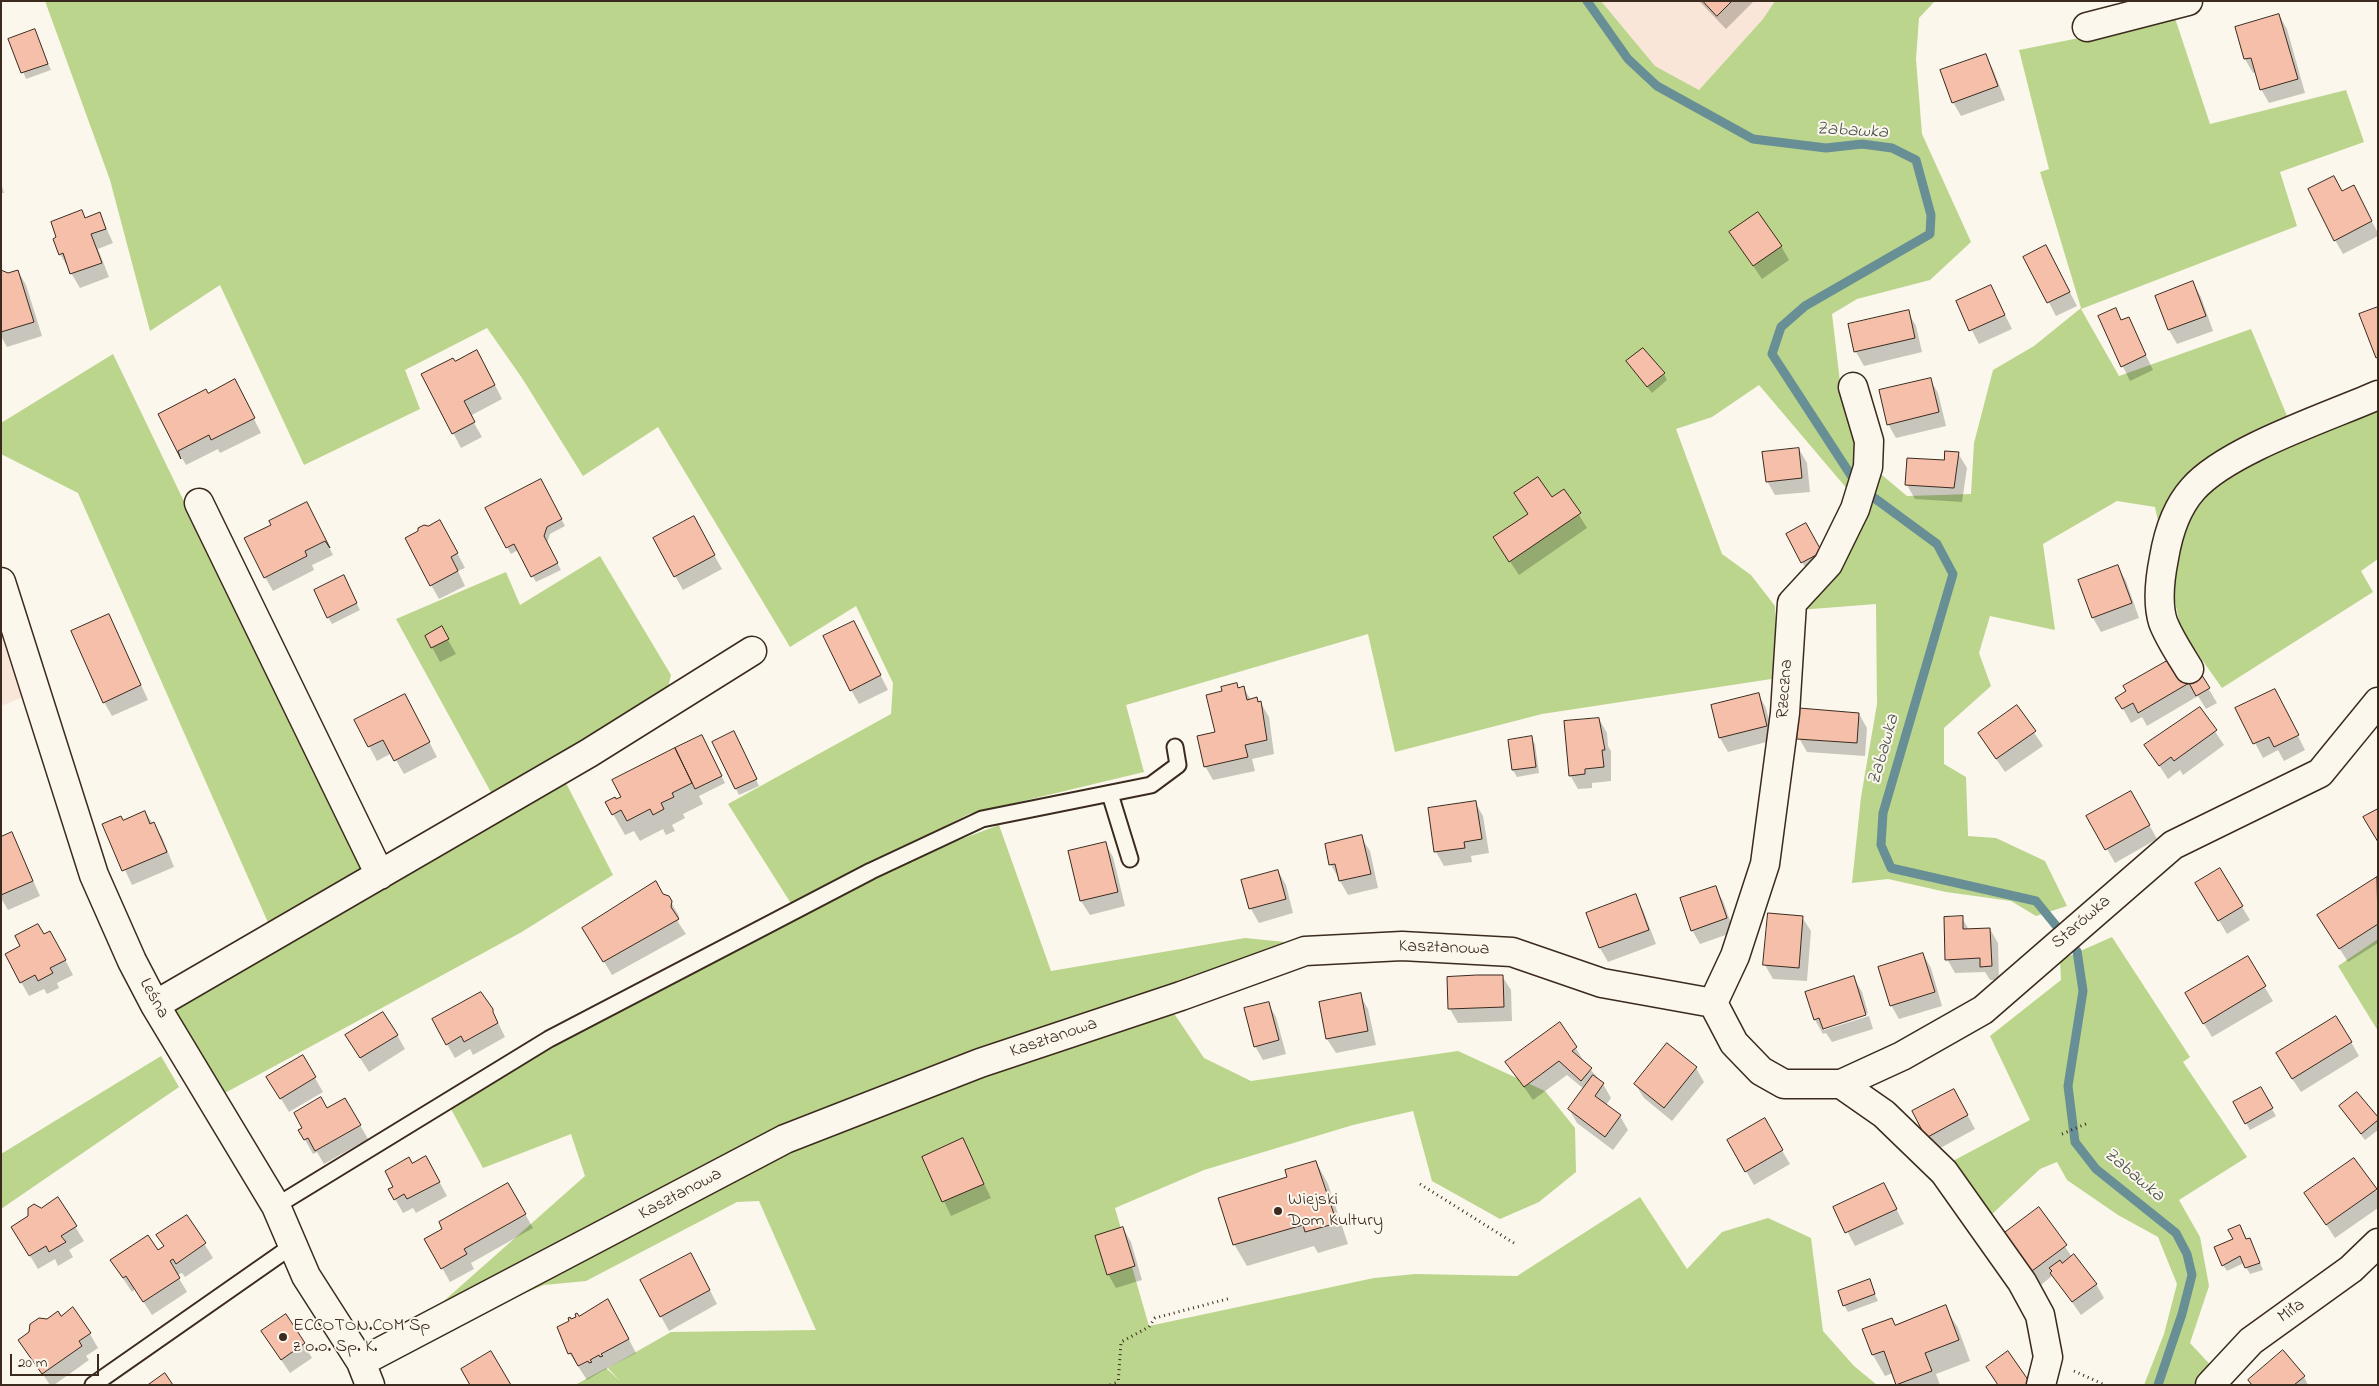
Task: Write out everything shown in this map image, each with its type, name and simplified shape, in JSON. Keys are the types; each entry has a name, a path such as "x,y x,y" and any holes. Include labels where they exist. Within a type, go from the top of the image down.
{"street":[{"path":"2087,26 2188,1"},
{"name":"Rzeczna","path":"1713,1003 1735,956 1766,864 1785,713 1792,603 1828,564 1855,508 1868,467 1869,441 1853,387"},
{"path":"2188,669 2164,623 2160,609 2164,555 2174,521 2191,490 2211,473 2240,455 2378,395"},
{"path":"199,504 380,875"},
{"name":"Leśna","path":"1,582 94,875 132,961 155,1005 276,1206 306,1276 366,1374"},
{"path":"155,1005 589,754 752,651"},
{"name":"Starówka","path":"1713,1003 1734,1043 1761,1072 1784,1084 1841,1084 1902,1056 1982,1010 2173,845 2320,773 2378,702"},
{"name":"Kasztanowa","path":"366,1374 785,1139 980,1063 1181,996 1305,952 1402,946 1512,952 1602,983 1713,1003"},
{"path":"1841,1084 1884,1114 1944,1172 2022,1282 2040,1316 2048,1357 2041,1385"},
{"name":"Miła","path":"2210,1385 2251,1341 2350,1270 2378,1243"}],"lane":[{"path":"276,1206 549,1039 871,871 982,819 1151,785 1178,765 1175,746"},
{"path":"1110,794 1130,859"},
{"path":"93,1385 292,1246"}],"path":[{"path":"2062,1134 2088,1123"},
{"path":"1420,1184 1517,1245"},
{"path":"1110,1385 1118,1383 1121,1342 1148,1327 1155,1318 1231,1298"}],"shaded area":[{"path":"1601,1 1775,1 1763,19 1699,90 1655,66"},
{"path":"1,617 26,696 1,706"}],"green space":[{"path":"45,1 1601,1 1655,66 1699,90 1763,19 1775,1 1935,1 1919,18 1916,59 1922,134 1971,242 1930,280 1857,299 1832,314 1841,390 1855,440 1854,497 1759,385 1712,417 1676,429 1722,554 1751,575 1775,606 1778,678 1542,714 1395,752 1368,634 1126,705 1144,772 969,814 792,905 728,804 891,714 893,683 856,606 790,647 658,427 583,476 522,378 487,328 405,370 420,409 304,465 220,285 150,331 110,180"},
{"path":"2174,15 2210,124 2346,90 2364,142 2280,172 2297,226 2081,309 2119,376 2251,329 2297,440 2378,407 2378,559 2361,571 2373,592 2222,688 2181,630 2155,507 2117,501 2043,544 2055,630 1990,616 1979,653 1991,686 1944,728 1944,764 1966,777 1968,836 1996,838 2045,861 2067,906 2036,916 2011,901 1946,892 1888,879 1852,883 1861,797 1877,704 1876,604 1799,610 1876,470 1907,496 1971,494 1974,443 1993,370 2034,346 2081,308 2040,172 2049,169 2019,50 2099,34"},
{"path":"113,354 363,873 270,927 78,493 1,454 1,423"},
{"path":"600,556 671,675 667,692 493,796 396,619 506,572 520,605"},
{"path":"566,783 613,875 520,933 223,1094 175,1009"},
{"path":"999,825 1051,971 1245,938 1285,942 1190,980 1169,1006 1204,1058 1251,1081 1458,1051 1545,1091 1575,1128 1576,1172 1539,1202 1500,1219 1432,1181 1413,1111 1353,1125 1204,1170 1115,1208 1149,1326 1374,1278 1415,1274 1517,1276 1640,1197 1687,1269 1722,1232 1768,1218 1811,1238 1823,1331 1854,1366 1877,1385 575,1385 606,1368 620,1381 608,1368 671,1332 816,1330 759,1201 737,1202 586,1281 544,1285 462,1319 419,1323 585,1176 571,1134 483,1168 451,1109 582,1029 908,859"},
{"path":"2112,937 2190,1057 2183,1062 2247,1157 2179,1200 2200,1237 2209,1286 2190,1343 2216,1371 2204,1385 2144,1385 2164,1334 2177,1284 2158,1237 2118,1215 2067,1180 2057,1162 2040,1169 1989,1217 1949,1163 2030,1120 1990,1036 2061,980 2060,960"},
{"path":"2378,939 2378,1031 2338,966"},
{"path":"161,1056 179,1087 1,1209 1,1154"}],"building":[{"path":"1703,1 1732,1 1717,16"},
{"path":"2279,14 2298,79 2260,90 2251,58 2244,59 2235,27"},
{"path":"35,29 48,64 21,73 8,39"},
{"path":"1986,54 1998,86 1952,103 1940,70"},
{"path":"2334,176 2342,191 2354,185 2372,221 2334,241 2308,189"},
{"path":"82,210 85,218 100,212 106,229 91,234 102,263 70,274 63,253 59,255 53,239 56,237 51,222"},
{"path":"1758,212 1782,246 1753,266 1729,232"},
{"path":"2046,245 2070,292 2047,303 2023,257"},
{"path":"1,270 8,273 18,270 34,322 1,332"},
{"path":"2193,281 2206,316 2168,330 2155,296"},
{"path":"1991,285 2005,315 1969,331 1956,301"},
{"path":"2378,307 2378,357 2376,358 2359,314"},
{"path":"2116,308 2121,320 2129,317 2146,355 2121,367 2098,316"},
{"path":"1909,310 1915,338 1854,352 1848,324"},
{"path":"1643,348 1665,373 1647,387 1626,361"},
{"path":"477,350 495,385 464,401 475,422 452,434 421,374 453,358 455,361"},
{"path":"1931,378 1939,412 1887,425 1879,390"},
{"path":"235,379 255,418 211,440 209,435 178,451 181,459 158,414 206,389 208,393"},
{"path":"1799,448 1802,478 1766,482 1762,452"},
{"path":"1945,451 1959,452 1954,488 1905,485 1907,458 1944,460"},
{"path":"1538,477 1552,497 1564,489 1581,513 1509,562 1493,537 1528,514 1514,493"},
{"path":"541,479 562,519 547,527 544,536 558,563 531,577 514,544 506,548 485,508"},
{"path":"307,502 330,548 325,541 305,551 307,556 264,578 244,538 271,525 269,521"},
{"path":"694,516 715,555 674,577 653,538"},
{"path":"440,520 458,553 451,557 458,571 430,586 405,538 418,531 418,528 424,525 428,526"},
{"path":"1806,523 1822,552 1801,563 1786,534"},
{"path":"2118,565 2132,603 2092,618 2078,580"},
{"path":"344,575 357,603 327,618 314,590"},
{"path":"109,614 141,685 103,703 71,631"},
{"path":"854,621 881,675 850,691 823,636"},
{"path":"442,626 449,639 431,648 425,636"},
{"path":"2174,657 2198,669 2210,688 2196,696 2189,683 2138,713 2133,703 2122,709 2115,698 2126,691 2123,686"},
{"path":"1237,683 1238,688 1244,686 1247,700 1257,697 1258,702 1261,701 1267,740 1245,745 1248,757 1204,767 1197,736 1215,732 1206,695 1222,691 1221,687"},
{"path":"2275,689 2299,735 2274,747 2269,737 2253,744 2235,708"},
{"path":"1759,693 1767,726 1719,738 1711,705"},
{"path":"405,694 430,742 394,761 383,740 368,747 354,720"},
{"path":"2017,705 2036,731 1996,759 1978,733"},
{"path":"2200,707 2217,730 2174,761 2171,757 2159,766 2144,745"},
{"path":"1799,708 1859,713 1857,743 1797,739"},
{"path":"1599,718 1605,750 1602,750 1604,767 1585,769 1585,774 1569,776 1564,721"},
{"path":"734,731 757,779 735,789 712,742"},
{"path":"702,735 722,776 695,789 675,748"},
{"path":"1532,736 1536,767 1512,770 1508,740"},
{"path":"675,748 692,783 672,793 674,797 661,803 664,809 653,815 650,809 627,821 621,810 612,815 605,802 615,797 616,799 621,797 612,780"},
{"path":"2131,791 2150,825 2105,850 2086,816"},
{"path":"1476,801 1482,839 1464,842 1465,848 1434,852 1428,808"},
{"path":"2378,809 2378,842 2363,817"},
{"path":"145,811 150,824 154,822 167,852 122,871 102,824 121,816 123,820"},
{"path":"12,832 33,881 1,895 1,837"},
{"path":"1362,835 1371,874 1339,881 1335,864 1329,865 1325,844"},
{"path":"1106,842 1118,892 1080,901 1068,851"},
{"path":"2220,868 2243,906 2218,921 2195,883"},
{"path":"1278,870 1286,899 1249,909 1241,880"},
{"path":"2377,877 2378,924 2339,949 2317,915"},
{"path":"656,881 663,894 669,896 672,901 671,907 679,919 603,962 582,928"},
{"path":"1716,886 1727,918 1691,931 1680,898"},
{"path":"1636,894 1649,930 1599,948 1586,913"},
{"path":"1768,913 1803,916 1799,968 1763,965"},
{"path":"1963,916 1963,929 1990,928 1992,966 1980,967 1980,958 1945,960 1944,917"},
{"path":"38,924 44,934 50,931 66,960 50,968 53,973 38,981 35,975 20,983 5,954 20,946 15,936"},
{"path":"1923,953 1935,992 1890,1006 1878,967"},
{"path":"2248,956 2266,986 2203,1024 2185,993"},
{"path":"1503,975 1504,1007 1448,1009 1447,977"},
{"path":"1854,976 1866,1015 1823,1029 1819,1018 1814,1020 1805,992"},
{"path":"481,992 493,1009 498,1023 464,1042 461,1036 446,1045 432,1019"},
{"path":"1361,993 1368,1031 1326,1039 1319,1002"},
{"path":"1269,1002 1279,1040 1254,1047 1244,1008"},
{"path":"383,1012 398,1035 360,1058 345,1035"},
{"path":"2336,1016 2352,1042 2292,1079 2276,1053"},
{"path":"1560,1022 1577,1047 1572,1051 1592,1068 1581,1081 1559,1061 1524,1087 1505,1062"},
{"path":"1667,1043 1697,1067 1664,1108 1634,1084"},
{"path":"303,1055 316,1077 280,1099 266,1077"},
{"path":"1593,1075 1604,1083 1595,1096 1621,1115 1605,1137 1568,1109"},
{"path":"2261,1087 2273,1108 2245,1124 2233,1102"},
{"path":"1954,1089 1968,1115 1926,1138 1912,1111"},
{"path":"2357,1092 2378,1117 2378,1120 2361,1134 2339,1106"},
{"path":"321,1097 327,1108 345,1098 361,1125 315,1151 308,1138 304,1140 298,1130 302,1128 294,1113"},
{"path":"1765,1118 1783,1150 1745,1172 1727,1140"},
{"path":"963,1138 984,1184 942,1202 922,1157"},
{"path":"426,1156 440,1182 407,1199 404,1194 394,1200 388,1189 393,1187 385,1171 409,1157 412,1163"},
{"path":"2354,1158 2377,1189 2326,1225 2304,1193"},
{"name":"Wiejski Dom Kultury","path":"1316,1161 1337,1223 1305,1232 1303,1225 1233,1245 1218,1198 1287,1177 1285,1170"},
{"path":"508,1183 526,1214 464,1249 467,1254 441,1269 424,1239 442,1229 439,1222"},
{"path":"1884,1183 1897,1209 1845,1233 1833,1207"},
{"path":"58,1197 77,1226 61,1236 66,1242 49,1252 46,1246 29,1256 11,1227 28,1216 28,1208 34,1204 41,1208"},
{"path":"2039,1207 2067,1245 2032,1271 2003,1234"},
{"path":"187,1215 206,1243 176,1264 173,1259 170,1261 180,1278 143,1302 126,1276 123,1278 110,1260 148,1235 158,1250 164,1246 156,1235"},
{"path":"2240,1225 2246,1239 2250,1238 2260,1263 2245,1268 2240,1256 2222,1266 2214,1247 2233,1239 2228,1230"},
{"path":"1123,1227 1135,1266 1107,1275 1095,1236"},
{"path":"691,1253 710,1290 660,1317 640,1280"},
{"path":"2074,1254 2097,1284 2072,1302 2050,1273 2052,1271 2049,1268 2060,1260 2062,1263"},
{"path":"1870,1279 1875,1294 1843,1306 1838,1291"},
{"path":"608,1299 629,1339 601,1354 603,1356 600,1357 599,1355 590,1360 592,1362 589,1363 588,1361 578,1366 571,1353 568,1354 557,1327 569,1321 568,1318 576,1317 575,1314 577,1313 579,1316"},
{"path":"1946,1305 1959,1340 1925,1353 1932,1371 1896,1385 1884,1351 1872,1355 1862,1329 1892,1318 1895,1325"},
{"path":"73,1307 91,1333 79,1341 82,1346 42,1374 18,1340 29,1332 30,1324 39,1318 47,1319 58,1311 61,1316"},
{"name":"ECCOTON.COM Sp z o.o. Sp. K.","path":"286,1314 305,1343 281,1360 261,1331"},
{"path":"2283,1350 2305,1376 2294,1385 2252,1385 2248,1380"},
{"path":"491,1351 511,1385 470,1385 461,1369"},
{"path":"2008,1351 2031,1384 1998,1385 1986,1367"},
{"path":"165,1373 173,1385 148,1385"}],"waterway":[{"name":"Zabawka","path":"1587,1 1628,59 1657,86 1753,139 1826,148 1862,144 1892,148 1916,160 1931,215 1930,234 1805,306 1781,327 1772,354 1854,480"},
{"name":"Zabawka","path":"1873,497 1937,544 1953,574 1883,813 1881,845 1891,868 2036,901 2058,928"},
{"name":"Zabawka","path":"2077,951 2083,991 2068,1086 2075,1142 2096,1169 2176,1233 2187,1254 2192,1275 2182,1314 2158,1385"}],"place":[{"name":"Wiejski Dom Kultury","path":"1278,1211"},
{"name":"ECCOTON.COM Sp z o.o. Sp. K.","path":"283,1337"}]}
